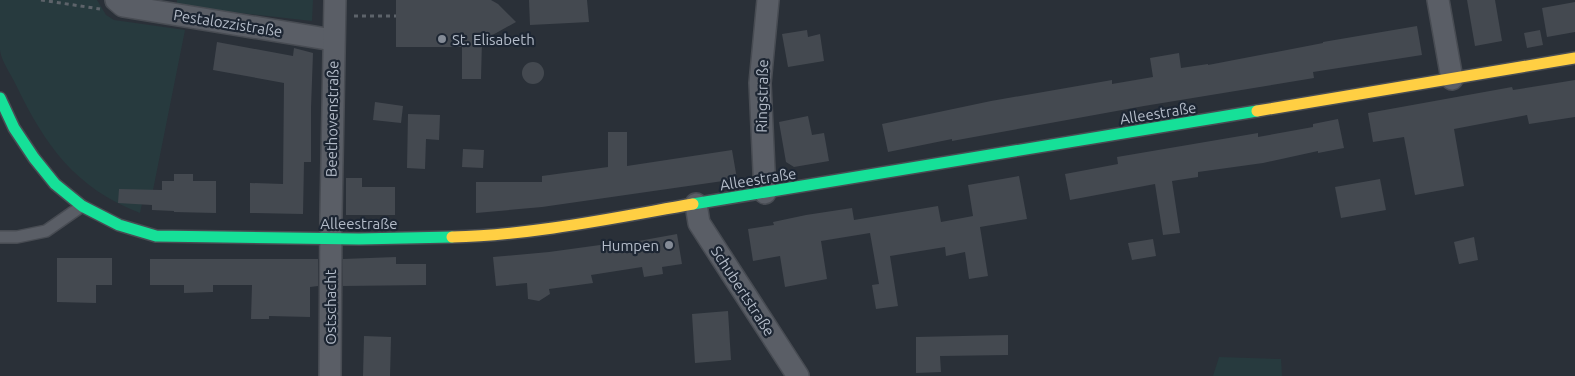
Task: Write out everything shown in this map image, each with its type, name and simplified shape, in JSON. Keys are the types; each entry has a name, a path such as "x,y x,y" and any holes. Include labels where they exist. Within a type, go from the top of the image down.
{"street":[{"name":"Beethovenstraße","path":"331,238 335,0"},
{"name":"Ringstraße","path":"765,193 760,83 768,0"},
{"path":"1438,0 1452,79"},
{"name":"Pestalozzistraße","path":"119,3 333,40"},
{"name":"Alleestraße","path":"0,98 14,128 34,158 55,184 82,206 119,225 156,236 331,238 486,236 533,231 1575,58"},
{"name":"Schubertstraße","path":"696,204 699,223 798,376"},
{"name":"Ostschacht","path":"330,376 331,238"}],"lane":[{"path":"0,238 17,238 46,231 82,206"}],"path":[{"path":"41,0 99,9 119,3"},
{"path":"353,16 396,16"}],"green space":[{"path":"0,0 97,0 106,15 114,20 185,30 153,190 142,204 140,213 117,203 97,191 80,177 64,162 38,127 2,59 0,50"},
{"path":"177,0 313,0 312,21 177,6"},
{"path":"1219,357 1281,359 1282,376 1213,376"}],"building":[{"name":"St. Elisabeth","path":"396,0 491,0 498,4 516,22 489,37 489,40 482,40 481,79 462,79 462,47 396,47"},
{"path":"529,0 587,0 589,22 530,25"},
{"path":"1467,0 1495,0 1502,41 1475,46"},
{"path":"1575,2 1575,32 1547,37 1542,8"},
{"path":"1417,26 1422,55 1313,72 1314,78 1144,106 952,141 952,139 888,152 882,124 991,101 1112,80 1112,84 1153,77 1150,58 1179,53 1181,68 1208,65 1323,42"},
{"path":"807,30 808,37 820,34 824,61 788,67 782,34"},
{"path":"1540,30 1543,45 1527,48 1524,33"},
{"path":"217,42 293,56 294,48 313,53 311,162 304,162 303,214 250,213 250,183 283,184 284,83 213,70"},
{"path":"533,62 543,69 544,73 537,83 533,84 523,77 522,73 529,63"},
{"path":"1575,80 1575,117 1529,124 1527,115 1454,129 1464,186 1415,195 1404,137 1373,142 1368,113 1512,87 1513,90"},
{"path":"375,102 403,106 401,123 373,120"},
{"path":"408,114 440,115 439,140 426,139 425,169 407,168"},
{"path":"808,116 812,135 824,133 829,161 794,167 786,162 779,122"},
{"path":"1338,119 1344,148 1318,153 1318,151 1263,163 1198,172 1198,177 1172,181 1180,233 1163,235 1155,184 1070,200 1065,174 1118,164 1117,157 1258,133 1258,137 1313,127 1313,124"},
{"path":"608,132 627,132 627,166 732,150 737,179 542,207 476,213 476,182 542,182 542,176 608,167"},
{"path":"463,149 484,150 483,168 462,167"},
{"path":"174,174 193,174 193,181 216,181 216,213 152,210 152,205 118,203 119,189 162,190 162,181 174,181"},
{"path":"1019,176 1027,219 980,227 988,276 969,279 965,252 946,256 945,247 890,256 898,306 876,309 872,285 879,284 870,233 821,241 827,279 785,287 780,256 753,261 748,229 774,225 773,222 806,215 852,208 854,220 938,206 941,222 973,216 968,185"},
{"path":"346,178 362,178 362,187 395,187 395,215 346,215"},
{"path":"1380,179 1386,210 1341,218 1335,187"},
{"path":"677,234 682,264 662,267 663,274 644,277 642,267 591,275 593,283 549,289 550,294 539,301 528,299 527,283 496,286 493,257 549,252 622,242 622,244"},
{"path":"1474,237 1478,260 1459,264 1454,242"},
{"path":"1153,239 1156,256 1132,260 1128,243"},
{"path":"396,257 396,264 426,264 426,285 343,286 343,259"},
{"path":"57,258 112,258 112,285 96,285 96,303 57,302"},
{"path":"150,259 318,259 318,286 310,287 310,317 269,316 269,319 251,319 252,285 213,285 213,292 184,293 184,285 150,285"},
{"path":"728,311 731,360 695,363 692,314"},
{"path":"1008,335 1008,355 940,356 941,372 916,373 916,337"},
{"path":"364,336 391,337 390,376 363,376"}],"traffic: fast":[{"path":"0,98 14,128 34,158 55,184 82,206 119,225 156,236 359,239 452,237"},
{"path":"693,204 1257,111"}],"traffic: slow":[{"path":"1257,111 1575,58"},
{"path":"452,237 482,236 543,229 693,204"}],"place":[{"name":"St. Elisabeth","path":"442,39"},
{"name":"Humpen","path":"669,245"}]}
